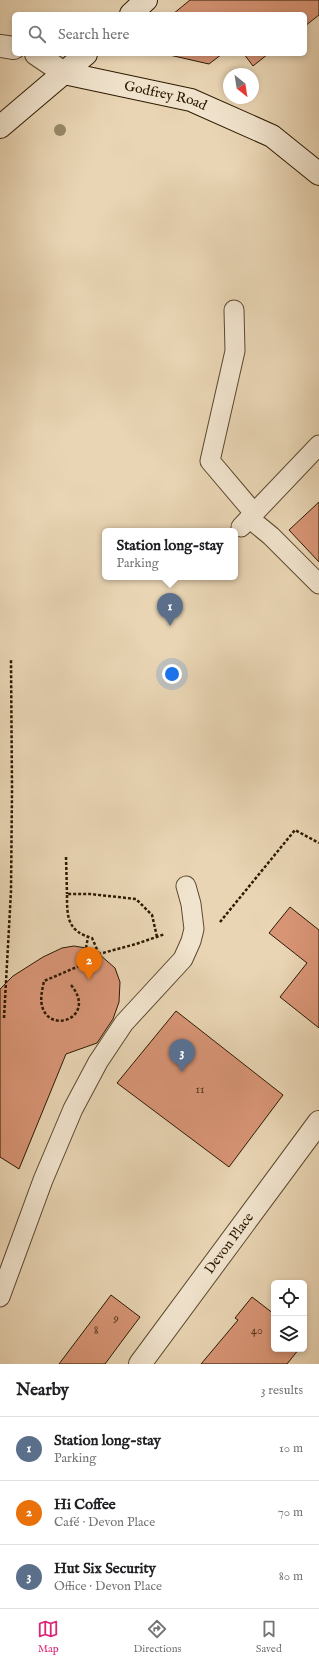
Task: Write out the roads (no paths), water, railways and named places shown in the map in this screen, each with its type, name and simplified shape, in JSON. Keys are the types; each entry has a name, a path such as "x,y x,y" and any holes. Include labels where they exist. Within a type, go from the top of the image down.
{"main road":[{"path":"133,12 146,0"},
{"path":"0,46 12,48"},
{"path":"39,56 64,73"},
{"path":"0,127 84,56"},
{"name":"Godfrey Road","path":"64,73 191,100 272,136 319,174"},
{"name":"Devon Place","path":"140,1364 319,1122"}],"lane":[{"path":"234,310 235,351 210,461 248,519 271,536 319,584"},
{"path":"248,519 319,445"},
{"path":"0,1297 43,1180 73,1109 98,1062 124,1023 183,959 194,930 191,904 186,886"}],"place":[{"name":"Station long-stay","path":"170,626"},
{"name":"Hi Coffee","path":"89,980"},
{"name":"Hut Six Security","path":"182,1072"}]}
